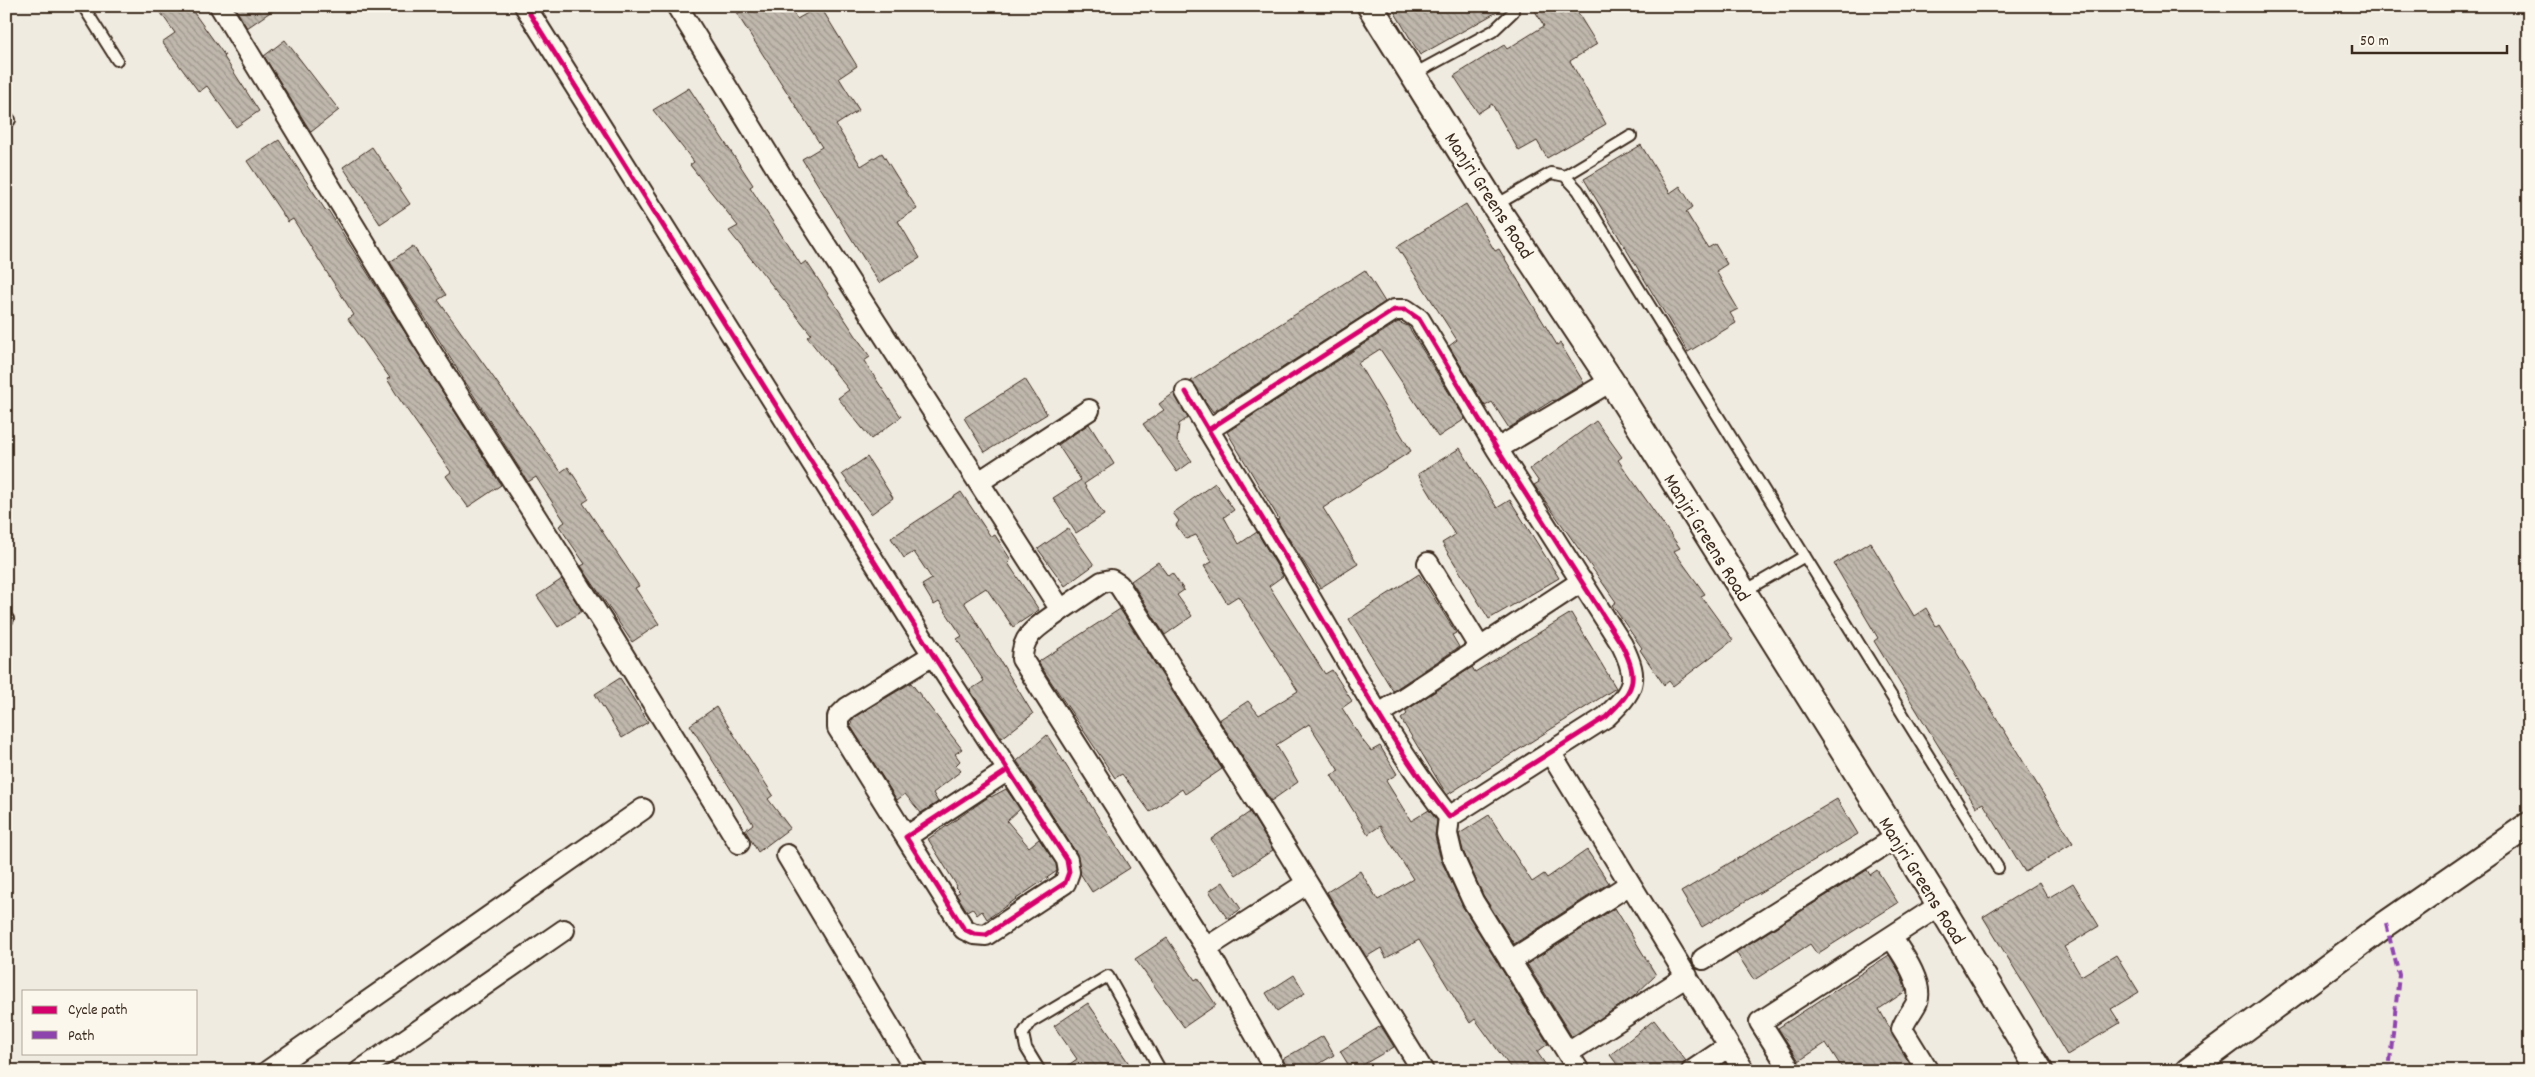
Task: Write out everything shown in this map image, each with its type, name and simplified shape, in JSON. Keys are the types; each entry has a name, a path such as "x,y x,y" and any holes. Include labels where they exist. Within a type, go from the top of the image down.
{"street":[{"path":"220,6 427,346 611,635 739,843"},
{"path":"525,6 933,655 1067,860 1069,872 1066,883 986,934 974,934 964,929 838,728 838,717 847,708 933,655"},
{"path":"677,6 782,177 1061,610"},
{"name":"Manjri Greens Road","path":"1370,6 1495,206 1611,380 1940,905 2040,1071"},
{"path":"1208,430 1394,310 1406,310 1419,319 1498,449 1622,644 1632,666 1632,684 1624,699 1606,716 1449,817"},
{"path":"1498,449 1611,380"},
{"path":"1186,392 1268,526 1378,715 1426,789 1449,817 1447,834 1459,874 1473,901 1579,1071"},
{"path":"979,482 1089,410"},
{"path":"1428,563 1480,648"},
{"path":"1276,1071 1206,948 1022,659 1022,646 1028,635 1102,582 1111,580 1119,586 1259,806 1423,1071"},
{"path":"1378,715 1582,581"},
{"path":"1550,752 1744,1071"},
{"path":"906,837 1008,770"},
{"path":"268,1071 643,809"},
{"path":"2188,1071 2386,924 2529,825"},
{"path":"1703,959 1897,837"},
{"path":"786,855 916,1071"},
{"path":"1206,948 1306,884"},
{"path":"1510,960 1630,884"},
{"path":"1792,1071 1760,1022 1940,905"},
{"path":"360,1071 564,930"},
{"path":"1891,937 1907,962 1918,986 1918,1001 1902,1030 1928,1071"},
{"path":"1568,1053 1687,976"},
{"path":"1692,1071 1729,1046"}],"lane":[{"path":"83,6 117,60"},
{"path":"1414,74 1493,31 1513,12 1513,6"},
{"path":"1565,176 1631,136"},
{"path":"1495,206 1551,172 1565,176 1578,190 1998,868"},
{"path":"1743,592 1805,556"},
{"path":"1040,1071 1026,1048 1023,1034 1031,1022 1108,976 1161,1071"}],"building":[{"path":"156,6 189,6 225,56 259,111 236,127 207,86 199,92 162,42 175,33"},
{"path":"234,6 279,6 247,28"},
{"path":"750,6 789,6 797,19 820,6 857,66 839,78 859,110 836,125 861,166 882,153 917,209 898,221 920,258 879,283 802,159 822,147 737,14"},
{"path":"1391,6 1506,6 1506,7 1420,55"},
{"path":"1532,6 1557,6 1562,14 1574,7 1597,44 1570,61 1606,124 1547,158 1537,141 1519,151 1492,104 1478,113 1454,76 1504,45 1507,49 1544,26"},
{"path":"285,40 339,110 311,132 264,56"},
{"path":"689,88 753,185 750,187 801,265 806,261 870,357 864,361 901,417 871,439 838,398 849,390 807,337 811,334 729,231 738,226 690,165 694,162 653,110"},
{"path":"279,140 326,211 328,210 501,485 468,507 446,476 451,472 400,400 387,379 390,378 348,319 354,315 293,219 288,222 247,161"},
{"path":"1641,145 1670,193 1680,186 1693,207 1686,212 1708,248 1715,244 1727,264 1716,271 1738,309 1730,313 1736,323 1688,352 1584,179"},
{"path":"372,147 410,204 380,224 343,167"},
{"path":"1466,204 1495,251 1499,249 1557,345 1560,343 1584,383 1509,428 1492,402 1485,406 1449,346 1457,340 1397,247"},
{"path":"413,246 446,295 438,300 561,472 568,467 589,499 583,503 639,586 635,588 659,624 632,642 581,566 585,564 559,526 565,522 536,477 528,482 390,262"},
{"path":"1365,270 1385,302 1213,412 1191,381"},
{"path":"1398,322 1408,326 1465,419 1438,437 1380,349 1358,363 1411,451 1323,508 1358,564 1320,588 1277,520 1279,519 1227,432"},
{"path":"1025,379 1047,414 985,452 964,418"},
{"path":"1174,393 1188,418 1179,424 1177,441 1192,461 1177,472 1143,424 1164,410 1159,404"},
{"path":"1596,421 1622,457 1618,460 1680,548 1674,551 1705,594 1701,596 1733,640 1673,686 1669,681 1664,685 1640,650 1642,648 1612,605 1616,602 1534,485 1539,482 1530,469"},
{"path":"1089,424 1114,464 1084,484 1104,515 1076,533 1053,498 1081,480 1058,445"},
{"path":"1460,448 1497,508 1510,500 1559,578 1489,619 1442,543 1455,535 1418,474"},
{"path":"867,457 893,498 871,514 842,474"},
{"path":"1215,483 1234,510 1224,517 1239,544 1257,532 1283,576 1269,586 1325,674 1332,670 1352,701 1342,708 1363,741 1371,751 1380,746 1397,774 1386,781 1411,821 1429,810 1437,820 1435,836 1441,860 1463,907 1548,1044 1537,1052 1550,1071 1513,1071 1475,1019 1470,1023 1419,940 1386,958 1381,948 1366,957 1327,892 1360,871 1378,900 1413,879 1380,826 1368,834 1331,775 1339,771 1309,724 1276,745 1298,782 1271,801 1219,720 1248,701 1259,715 1298,691 1238,596 1227,603 1204,566 1212,562 1196,535 1186,539 1176,525 1179,521 1173,513"},
{"path":"961,492 991,537 995,535 1011,560 1008,563 1039,610 1013,627 986,588 964,602 1033,714 1002,738 970,690 984,681 957,639 962,636 939,602 934,605 922,585 932,579 914,552 904,558 891,538"},
{"path":"1068,528 1094,565 1065,586 1038,549"},
{"path":"1870,542 1914,616 1926,608 1936,626 1939,624 2073,843 2025,872 1983,803 1976,807 1874,641 1878,638 1834,564"},
{"path":"1158,562 1168,576 1172,573 1184,590 1177,595 1192,616 1165,635 1131,581"},
{"path":"1419,574 1456,633 1452,635 1459,647 1393,691 1349,619"},
{"path":"562,579 582,611 558,627 537,596"},
{"path":"1120,609 1222,769 1185,794 1182,789 1150,812 1122,774 1115,778 1038,662"},
{"path":"1571,613 1616,688 1447,795 1401,719 1407,714 1405,711 1472,667 1475,672"},
{"path":"620,678 648,722 622,738 595,694"},
{"path":"911,683 962,749 955,754 960,761 956,765 961,771 933,793 938,802 921,813 905,794 897,800 850,725 854,717"},
{"path":"716,707 773,795 768,799 790,828 758,852 745,830 753,824 690,725"},
{"path":"1047,735 1130,868 1092,892 1080,873 1077,854 1017,761"},
{"path":"1006,789 1020,809 1007,821 1029,847 1039,839 1056,864 1057,871 987,919 982,911 977,915 972,908 967,911 956,894 960,892 955,887 957,886 928,839 990,796"},
{"path":"1837,799 1858,834 1702,927 1681,892"},
{"path":"1250,812 1273,850 1236,875 1211,839"},
{"path":"1489,815 1532,882 1544,874 1547,878 1587,850 1609,883 1514,944 1483,895 1463,851 1459,834"},
{"path":"1867,870 1870,875 1877,870 1898,903 1817,954 1810,944 1754,980 1736,952"},
{"path":"1223,882 1241,909 1227,918 1209,891"},
{"path":"2039,882 2048,898 2073,883 2099,926 2064,947 2081,976 2116,955 2139,992 2111,1009 2120,1023 2067,1055 1983,917"},
{"path":"1615,908 1656,975 1633,997 1572,1037 1527,964"},
{"path":"1167,938 1195,980 1198,978 1216,1005 1184,1027 1135,959"},
{"path":"1889,955 1900,973 1906,991 1879,1009 1914,1071 1844,1071 1826,1043 1799,1061 1778,1028"},
{"path":"1294,975 1305,993 1277,1011 1266,993"},
{"path":"1088,1003 1134,1071 1060,1071 1077,1059 1054,1026"},
{"path":"1654,1020 1686,1061 1680,1071 1622,1071 1610,1055"},
{"path":"1381,1026 1394,1047 1352,1071 1340,1051"},
{"path":"1323,1036 1334,1055 1307,1071 1288,1071 1283,1059"}],"marked path":[{"path":"2386,924 2399,975 2389,1071"}],"cycle path":[{"path":"525,6 933,655 1067,860 1069,872 1065,883 986,935 974,934 964,929 906,837 1008,770"},
{"path":"1186,392 1202,419 1217,445 1297,576 1377,713 1411,766 1449,817 1606,717 1628,692 1631,684 1631,668 1622,645 1497,449 1419,319 1406,310 1394,310 1208,430"}]}
